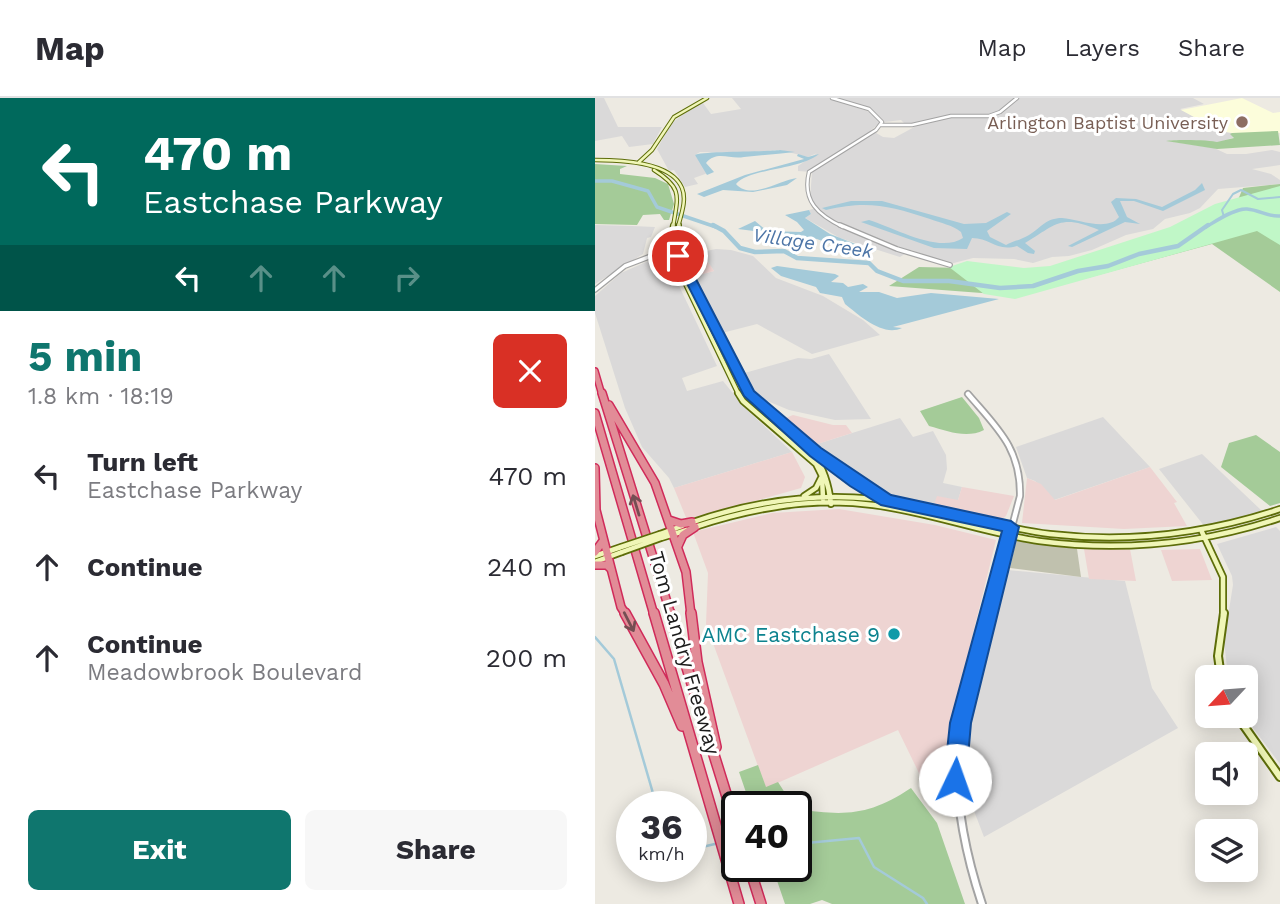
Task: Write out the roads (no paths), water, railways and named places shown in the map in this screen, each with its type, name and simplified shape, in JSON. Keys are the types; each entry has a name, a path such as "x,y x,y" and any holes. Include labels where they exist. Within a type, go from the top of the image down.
{"highway":[{"name":"Tom Landry Freeway","path":"595,371 725,791"},
{"path":"601,391 655,484 673,532 686,575 697,662 729,791"},
{"name":"Tom Landry Freeway","path":"595,413 739,904"},
{"path":"595,468 596,510 606,555 625,616 664,684 695,756"},
{"path":"668,520 693,525"},
{"path":"677,546 693,525"},
{"path":"595,554 603,541"},
{"path":"595,563 610,568"},
{"path":"754,882 761,904"}],"main road":[{"path":"636,163 656,146 671,120 707,98"},
{"path":"595,161 636,163 657,168 674,178 683,190 683,207 675,248 721,344 749,393 816,452 855,482 886,500"},
{"path":"636,163 670,180 678,194 668,243 694,306 740,397 807,455 821,474 823,504"},
{"path":"659,252 668,243"},
{"path":"694,306 702,304"},
{"path":"713,346 721,344"},
{"path":"740,397 749,393"},
{"path":"816,452 828,474 831,503"},
{"path":"792,499 813,491 820,484 821,474"},
{"path":"595,563 606,555 737,508 792,499 831,497 886,500 1050,534 1108,537 1202,532 1229,527 1279,510"},
{"path":"693,525 739,515 831,503 885,507 1009,536 1055,542 1148,545 1206,540 1244,531 1280,518"},
{"path":"739,515 754,505"},
{"path":"723,518 737,508"},
{"path":"1202,532 1223,581 1225,597 1218,646 1220,665"},
{"path":"1108,537 1109,544"},
{"path":"595,554 606,555"},
{"path":"1244,728 1280,777"}],"street":[{"path":"832,98 869,109 881,120 881,125"},
{"path":"950,265 840,226 820,214 809,201 807,194 809,172 881,125 912,125 951,116 989,116 1000,112 1017,98"},
{"path":"595,290 625,267 675,248"},
{"path":"968,394 1008,442 1019,463 1022,477 1020,496 957,740 955,780 960,830 982,904"}],"water":[{"path":"780,150 795,152 739,158 715,157 706,163 714,172 707,175 695,155 708,153"},
{"path":"819,154 799,164 751,175 736,184 749,191 797,178 787,185 753,192 723,190 704,197 697,194 745,175 804,159 797,156 808,157"},
{"path":"1202,183 1205,190 1163,211 1134,201 1120,201 1127,217 1140,224 1125,222 1072,247 1068,246 1099,230 1075,223 1059,223 1025,243 1035,251 1034,254 1017,246 1004,247 972,238 967,249 934,248 861,222 869,220 917,238 942,243 963,238 961,232 946,224 891,208 854,205 826,210 822,208 851,201 882,201 964,224 986,223 1007,212 1011,214 987,231 990,237 1006,245 1026,237 1048,221 1057,218 1107,224 1119,217 1111,202 1116,198 1136,199 1162,207 1195,190"},
{"path":"809,210 811,214 805,218 830,234 876,252 817,239 738,229 755,221 767,231 801,232 804,230 797,222 785,215"},
{"path":"777,266 835,274 839,276 831,282 843,283 848,287 863,284 868,287 859,292 879,292 897,298 931,293 999,299 893,327 902,328 895,330 887,330 865,319 845,304 842,297 820,293 816,287 781,276 771,268"}],"waterway":[{"name":"Village Creek","path":"595,181 612,181 648,191 657,207 716,227"},
{"path":"1224,217 1222,210 1233,194 1241,190 1258,199 1280,197"},
{"name":"Village Creek","path":"1206,227 1242,209 1280,216"},
{"name":"Village Creek","path":"713,225 724,231 740,248 755,252 784,251 797,258 869,263 877,271 903,281 949,281 1000,288 1033,286 1078,271 1108,266 1139,254 1178,246 1208,225"},
{"path":"595,637 614,659 652,791"},
{"path":"812,842 859,838 874,867 923,898 927,904"},
{"path":"707,846 719,843"}],"place":[{"name":"Arlington Baptist University","path":"1242,122"},
{"name":"AMC Eastchase 9","path":"894,634"}]}
